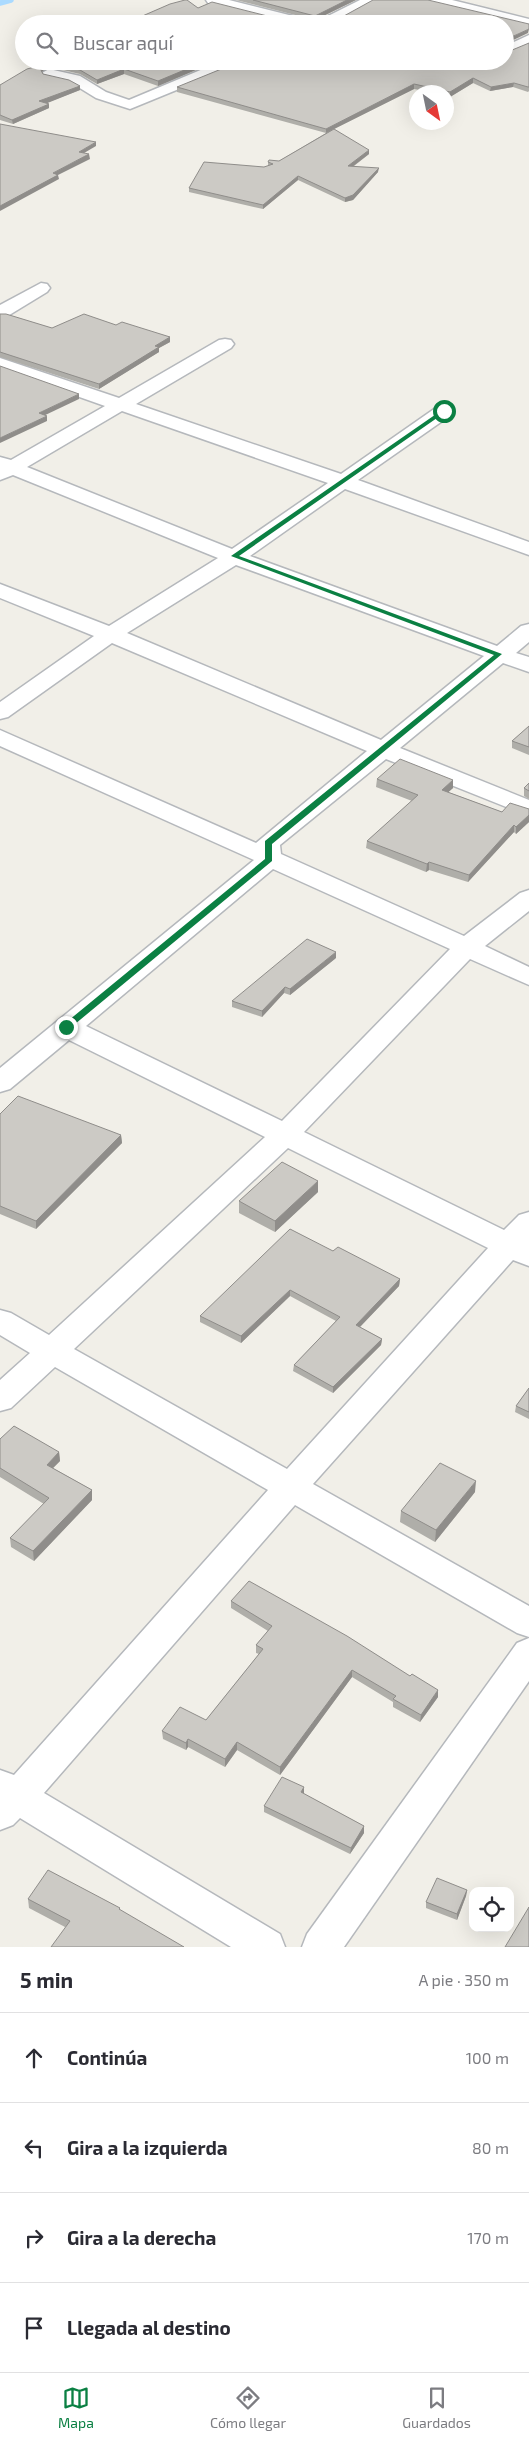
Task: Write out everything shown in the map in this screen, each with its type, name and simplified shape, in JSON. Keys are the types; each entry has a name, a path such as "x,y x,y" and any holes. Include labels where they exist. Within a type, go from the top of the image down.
{"street":[{"path":"213,0 272,15"},
{"path":"340,15 371,0"},
{"path":"436,0 497,15"},
{"path":"514,19 529,23"},
{"path":"514,47 529,39"},
{"path":"49,73 75,79 101,96 130,106 209,70"},
{"path":"0,313 41,288"},
{"path":"4,468 120,405 225,344"},
{"path":"0,363 342,481 529,549"},
{"path":"0,712 111,634 234,556 444,411"},
{"path":"4,468 529,666"},
{"path":"0,590 111,634 381,750 529,809"},
{"path":"269,860 268,843 529,631"},
{"path":"0,737 269,860 467,947 529,977"},
{"path":"0,1083 269,860"},
{"path":"0,1400 285,1135 467,947 529,898"},
{"path":"66,1027 285,1135 522,1241 291,1487 6,1798 266,1947"},
{"path":"0,1321 54,1350 529,1623"},
{"path":"321,1947 529,1653"}],"building":[{"path":"187,0 198,8 212,2 263,15 145,15 170,4"},
{"path":"253,0 347,0 317,15"},
{"path":"373,0 428,0 491,15 346,15"},
{"path":"514,20 529,24 529,29 514,36"},
{"path":"529,43 529,87 514,83 491,87 473,78 454,90 454,85 409,85 326,129 177,87 219,70 514,70 514,49"},
{"path":"25,70 41,70 43,74 69,80 80,86 39,101 49,104 12,120 0,115 0,85"},
{"path":"80,70 122,70 97,80"},
{"path":"127,70 184,70 158,81"},
{"path":"0,124 96,142 79,152 89,154 53,173 58,175 0,206"},
{"path":"334,129 369,150 348,166 379,168 353,195 345,198 298,176 263,205 189,188 204,162 264,167 273,164 268,162 269,160 279,161"},
{"path":"0,314 6,314 52,328 84,314 116,325 122,322 170,337 155,346 159,347 99,384 0,352"},
{"path":"0,366 79,394 39,413 47,416 0,438"},
{"path":"529,726 529,747 512,741"},
{"path":"400,759 453,780 442,790 502,812 510,803 529,809 529,815 516,827 514,825 469,875 429,862 427,864 367,841 418,795 377,779"},
{"path":"529,783 529,791 524,788"},
{"path":"307,939 336,952 290,989 285,987 262,1011 232,1001"},
{"path":"18,1096 121,1135 36,1221 0,1206 0,1114"},
{"path":"282,1162 318,1181 275,1221 239,1201"},
{"path":"290,1229 333,1251 338,1247 400,1279 356,1325 382,1339 333,1387 294,1365 340,1317 290,1290 241,1336 200,1316"},
{"path":"529,1388 529,1412 516,1406"},
{"path":"14,1426 59,1452 47,1465 92,1490 33,1551 10,1538 49,1498 0,1468 0,1439"},
{"path":"440,1463 476,1481 436,1530 401,1511"},
{"path":"249,1581 347,1636 410,1676 412,1674 438,1690 421,1715 393,1699 396,1696 352,1670 280,1767 237,1742 225,1759 188,1739 186,1743 162,1731 180,1707 206,1720 263,1649 256,1645 272,1626 231,1601"},
{"path":"282,1777 304,1787 301,1792 364,1826 351,1848 264,1806"},
{"path":"48,1870 120,1908 184,1947 51,1947 70,1921 28,1899"},
{"path":"437,1878 467,1890 457,1914 426,1902"},
{"path":"529,1907 529,1947 505,1947"}],"waterway":[{"path":"0,3 11,0"}],"route":[{"path":"66,1027 269,860 268,843 499,654 234,556 444,411"}]}
